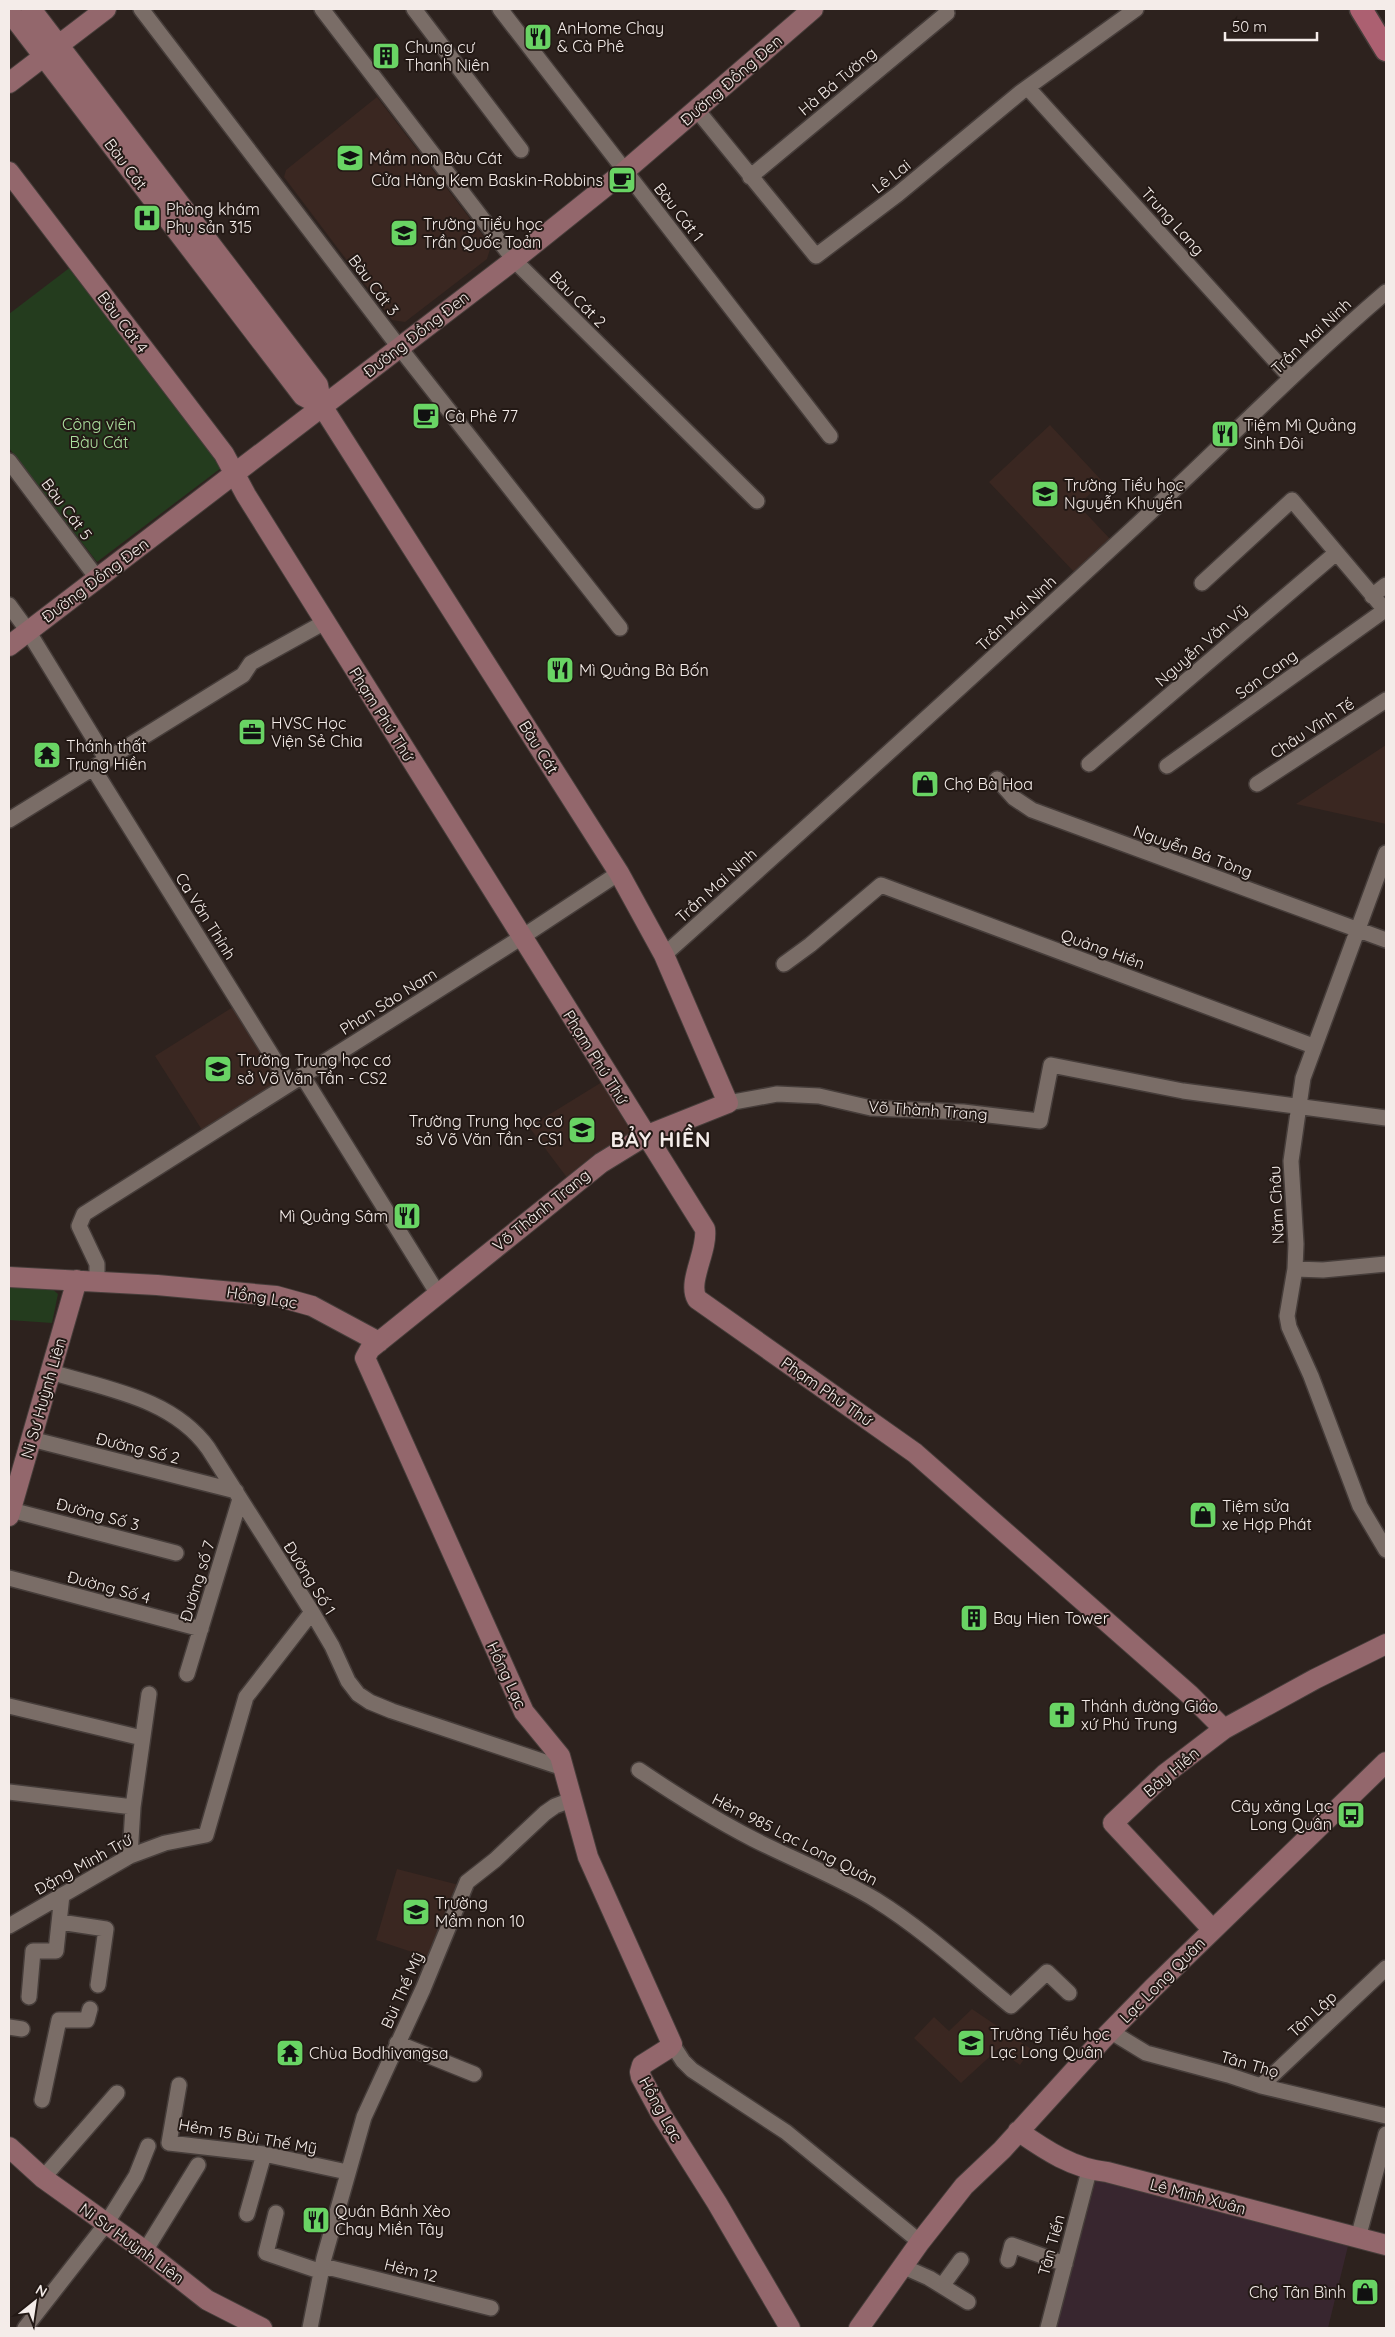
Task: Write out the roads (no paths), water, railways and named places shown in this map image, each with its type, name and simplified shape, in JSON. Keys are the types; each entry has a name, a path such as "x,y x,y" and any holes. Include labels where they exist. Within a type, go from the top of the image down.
{"main road":[{"path":"1361,9 1386,50"},
{"path":"1377,9 1386,24"}],"street":[{"name":"Bàu Cát","path":"31,9 51,50"},
{"path":"9,83 106,9"},
{"name":"Bàu Cát 3","path":"141,9 399,347 620,628"},
{"name":"Bàu Cát 2","path":"322,9 514,260 757,501"},
{"path":"414,9 521,150"},
{"name":"Bàu Cát 1","path":"500,9 830,436"},
{"name":"Đường Đồng Đen","path":"9,646 514,260 625,171 813,9"},
{"name":"Lê Lai","path":"697,110 816,256 898,194 1028,88 1136,9"},
{"name":"Bàu Cát","path":"9,11 51,50 189,231 318,385 322,406 619,873 664,955 728,1103"},
{"name":"Hà Bá Tường","path":"750,177 947,12"},
{"name":"Trung Lang","path":"1028,88 1291,378"},
{"name":"Bàu Cát 4","path":"9,172 224,454 234,474"},
{"name":"Trần Mai Ninh","path":"664,955 911,735 1188,477 1334,336 1386,292"},
{"name":"Bàu Cát 5","path":"9,461 98,578"},
{"name":"Phạm Phú Thứ","path":"234,474 645,1136 705,1229 705,1244 694,1287 695,1296 700,1302 915,1453 1190,1695 1224,1729"},
{"path":"1202,583 1292,500 1372,596 1386,585"},
{"name":"Nguyễn Văn Vỹ","path":"1089,764 1336,553"},
{"name":"Sơn Cang","path":"1167,766 1385,610 1372,596"},
{"name":"Ca Văn Thỉnh","path":"9,605 28,631 100,764 296,1079 438,1294"},
{"path":"9,820 243,675 251,662 325,622"},
{"name":"Châu Vĩnh Tế","path":"1257,784 1386,700"},
{"name":"Nguyễn Bá Tòng","path":"997,779 1014,798 1032,810 1386,940"},
{"name":"Năm Châu","path":"1386,852 1306,1068 1298,1107 1291,1160 1296,1244 1295,1269 1287,1308 1289,1328 1311,1376 1360,1506 1386,1550"},
{"name":"Phan Sào Nam","path":"87,1281 97,1264 79,1226 83,1215 522,938 619,873"},
{"name":"Quảng Hiền","path":"784,964 810,945 881,885 1314,1046"},
{"name":"Võ Thành Trang","path":"379,1342 583,1176 620,1150 645,1136 728,1103 777,1094 819,1096 872,1108 963,1112 1040,1121 1051,1065 1183,1092 1386,1118"},
{"path":"1295,1269 1323,1270 1386,1264"},
{"name":"Hồng Lạc","path":"9,1277 233,1291 288,1299 329,1314 379,1342 367,1354 366,1364 526,1716 557,1751 570,1788 571,1800 588,1857 672,2044 642,2066 641,2077 661,2114 717,2203 790,2328"},
{"name":"Ni Sư Huỳnh Liên","path":"10,1513 51,1372 87,1281"},
{"name":"Đường Số 1","path":"51,1372 148,1401 175,1415 188,1425 204,1442 312,1612 332,1646 348,1681 366,1700 392,1711 564,1768"},
{"name":"Đường Số 2","path":"31,1439 238,1495"},
{"name":"Đường số 7","path":"187,1674 238,1495"},
{"name":"Đường Số 3","path":"10,1513 176,1553"},
{"name":"Đường Số 4","path":"9,1578 201,1629"},
{"name":"Đặng Minh Trứ","path":"9,1926 130,1856 166,1842 206,1835 246,1697 312,1612"},
{"name":"Bảy Hiền","path":"1212,1929 1113,1823 1165,1774 1224,1729 1315,1679 1386,1644"},
{"path":"130,1856 132,1807 149,1694"},
{"path":"9,1706 142,1738"},
{"name":"Lạc Long Quân","path":"859,2328 902,2266 964,2186 1018,2131 1110,2031 1212,1929 1386,1762"},
{"name":"Hẻm 985 Lạc Long Quân","path":"640,1770 688,1803 753,1839 845,1882 877,1901 911,1925 1012,2006 1047,1972 1069,1993"},
{"path":"9,1792 132,1807"},
{"name":"Bùi Thế Mỹ","path":"310,2328 322,2269 347,2172 366,2110 423,1988 467,1882 501,1854 545,1813 571,1800"},
{"path":"29,1997 33,1950 56,1951 62,1895"},
{"path":"60,1922 106,1929 98,1985"},
{"name":"Tân Lập","path":"1261,2086 1386,1968"},
{"path":"42,2100 59,2020 87,2020 90,2009"},
{"name":"Tân Thọ","path":"1110,2031 1146,2053 1261,2086 1386,2116"},
{"path":"397,2044 474,2074"},
{"path":"672,2044 692,2070 786,2132 920,2242"},
{"name":"Hẻm 15 Bùi Thế Mỹ","path":"179,2085 169,2143 264,2154 347,2172"},
{"path":"43,2178 117,2093"},
{"name":"Lê Minh Xuân","path":"1018,2131 1054,2154 1089,2171 1107,2172 1386,2245"},
{"path":"1358,2238 1386,2134"},
{"path":"25,2328 106,2224 136,2176 148,2146"},
{"name":"Ni Sư Huỳnh Liên","path":"9,2147 43,2178 145,2251 207,2300 262,2328"},
{"path":"247,2214 264,2154"},
{"path":"145,2251 198,2165"},
{"name":"Tân Tiến","path":"1048,2328 1089,2171"},
{"name":"Hẻm 12","path":"276,2213 266,2254 322,2269 491,2308"},
{"path":"1008,2260 1012,2244 1065,2264"},
{"path":"942,2286 960,2260"},
{"path":"902,2266 942,2286 968,2302"}],"place":[{"name":"AnHome Chay & Cà Phê","path":"538,37"},
{"name":"Chung cư Thanh Niên","path":"386,56"},
{"name":"Mầm non Bàu Cát","path":"350,158"},
{"name":"Cửa Hàng Kem Baskin-Robbins","path":"622,180"},
{"name":"Phòng khám Phụ sản 315","path":"147,218"},
{"name":"Trường Tiểu học Trần Quốc Toản","path":"404,233"},
{"name":"Cà Phê 77","path":"426,416"},
{"name":"Tiệm Mì Quảng Sinh Đôi","path":"1225,434"},
{"name":"Trường Tiểu học Nguyễn Khuyến","path":"1045,494"},
{"name":"Mì Quảng Bà Bốn","path":"560,670"},
{"name":"HVSC Học Viện Sẻ Chia","path":"252,732"},
{"name":"Thánh thất Trung Hiền","path":"47,755"},
{"name":"Chợ Bà Hoa","path":"925,784"},
{"name":"Trường Trung học cơ sở Võ Văn Tần - CS2","path":"218,1069"},
{"name":"Trường Trung học cơ sở Võ Văn Tần - CS1","path":"582,1130"},
{"name":"Mì Quảng Sâm","path":"407,1216"},
{"name":"Tiệm sửa xe Hợp Phát","path":"1203,1515"},
{"name":"Bay Hien Tower","path":"974,1618"},
{"name":"Thánh đường Giáo xứ Phú Trung","path":"1062,1715"},
{"name":"Cây xăng Lạc Long Quân","path":"1351,1815"},
{"name":"Trường Mầm non 10","path":"416,1912"},
{"name":"Trường Tiểu học Lạc Long Quân","path":"971,2043"},
{"name":"Chùa Bodhivangsa","path":"290,2053"},
{"name":"Quán Bánh Xèo Chay Miền Tây","path":"316,2220"},
{"name":"Chợ Tân Bình","path":"1365,2292"}],"district":[{"name":"BẢY HIỀN","path":"661,1139"}],"park label":[{"name":"Công viên Bàu Cát","path":"99,433"}]}
